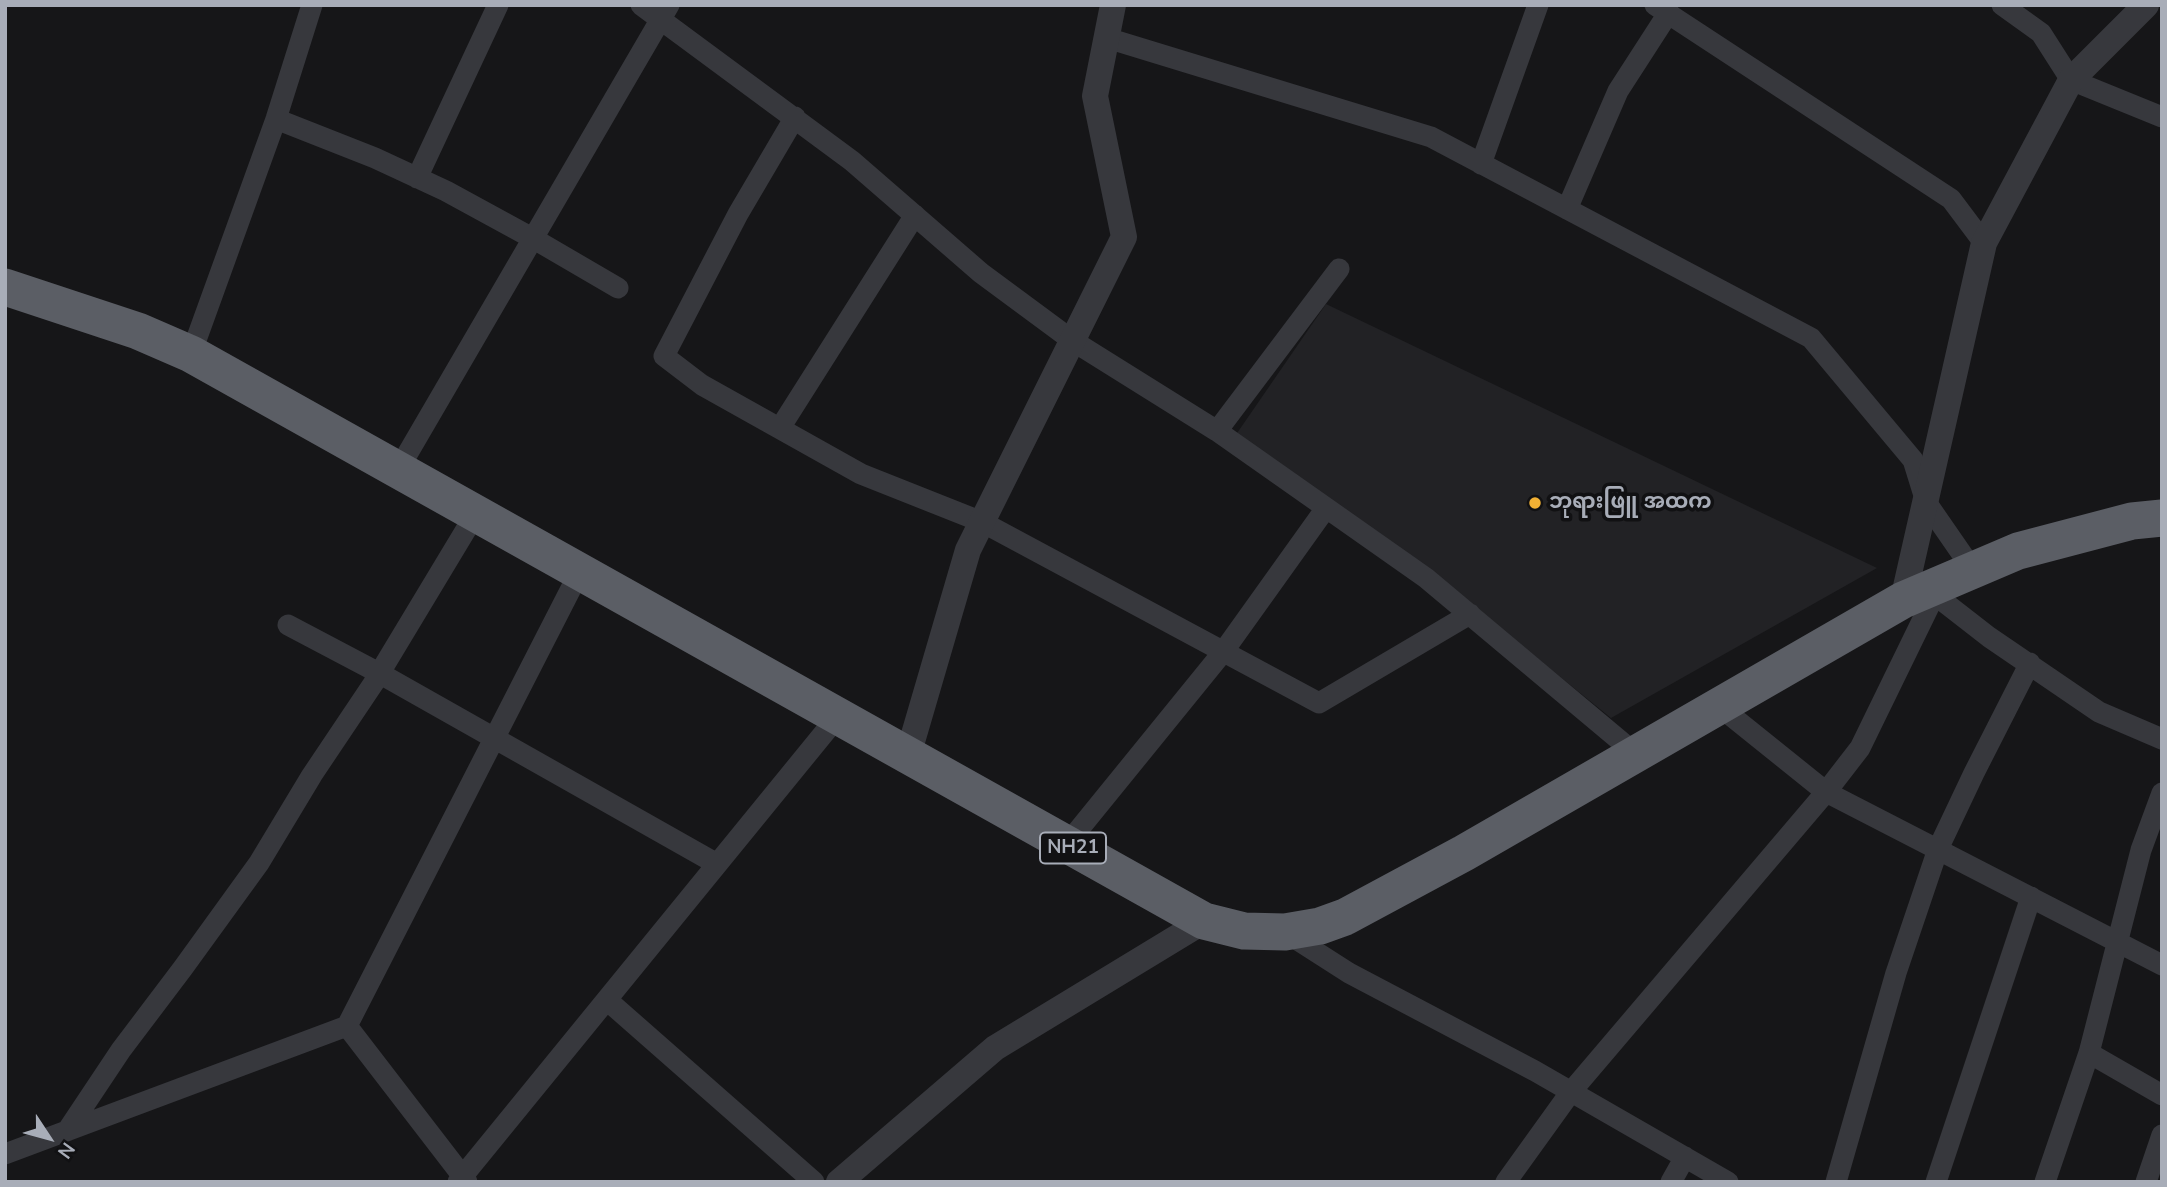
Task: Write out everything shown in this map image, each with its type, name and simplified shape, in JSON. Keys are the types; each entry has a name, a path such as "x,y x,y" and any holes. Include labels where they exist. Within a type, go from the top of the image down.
{"highway":[{"name":"NH21","path":"5,287 138,331 191,354 1204,921 1244,932 1284,932 1320,926 1345,917 1465,853 1719,706 1938,587 2018,551 2133,521 2162,518"}],"street":[{"path":"191,354 276,119 312,5"},
{"path":"417,178 498,5"},
{"path":"641,5 665,12 852,161 981,273 1073,341 1217,431 1426,578 1636,754"},
{"path":"908,755 968,550 1124,237 1095,96 1113,5"},
{"path":"1481,164 1538,5"},
{"path":"2002,5 2041,33 2071,80 2162,117"},
{"path":"2146,5 2071,80 1984,243 1926,502 1938,587 1989,637 2099,712 2162,739"},
{"path":"1567,209 1618,91 1662,9 1951,199 1984,243"},
{"path":"398,470 448,380 534,239 665,12"},
{"path":"1107,38 1431,137 1811,338 1913,460 1926,502 1938,587 1860,748 1826,792 1570,1093 1506,1182"},
{"path":"795,117 737,214 664,356 702,385 861,474 982,522 1319,703 1470,614"},
{"path":"276,119 375,158 417,178 534,239 618,288"},
{"path":"780,428 915,215"},
{"path":"1217,431 1339,269"},
{"path":"1067,844 1223,652 1326,508"},
{"path":"67,1131 121,1050 259,863 476,513"},
{"path":"5,1154 347,1026 580,571"},
{"path":"288,625 379,673 717,864"},
{"path":"1836,1182 1896,973 1938,849 1973,773 2030,663"},
{"path":"1719,706 1826,792 2162,965"},
{"path":"347,1026 463,1180 838,716"},
{"path":"2045,1182 2090,1053 2141,850 2162,793"},
{"path":"1936,1182 2031,897"},
{"path":"839,1182 995,1048 1204,921"},
{"path":"1284,932 1349,973 1535,1071 1728,1182"},
{"path":"607,1000 814,1182"},
{"path":"2090,1053 2162,1095"},
{"path":"2146,1182 2162,1135"},
{"path":"1671,1182 1685,1157"}],"shaded area":[{"name":"ဘုရားဖြူ အထက","path":"1326,304 1877,568 1611,718 1433,574 1233,439"}],"place":[{"name":"ဘုရားဖြူ အထက","path":"1535,503"}]}
